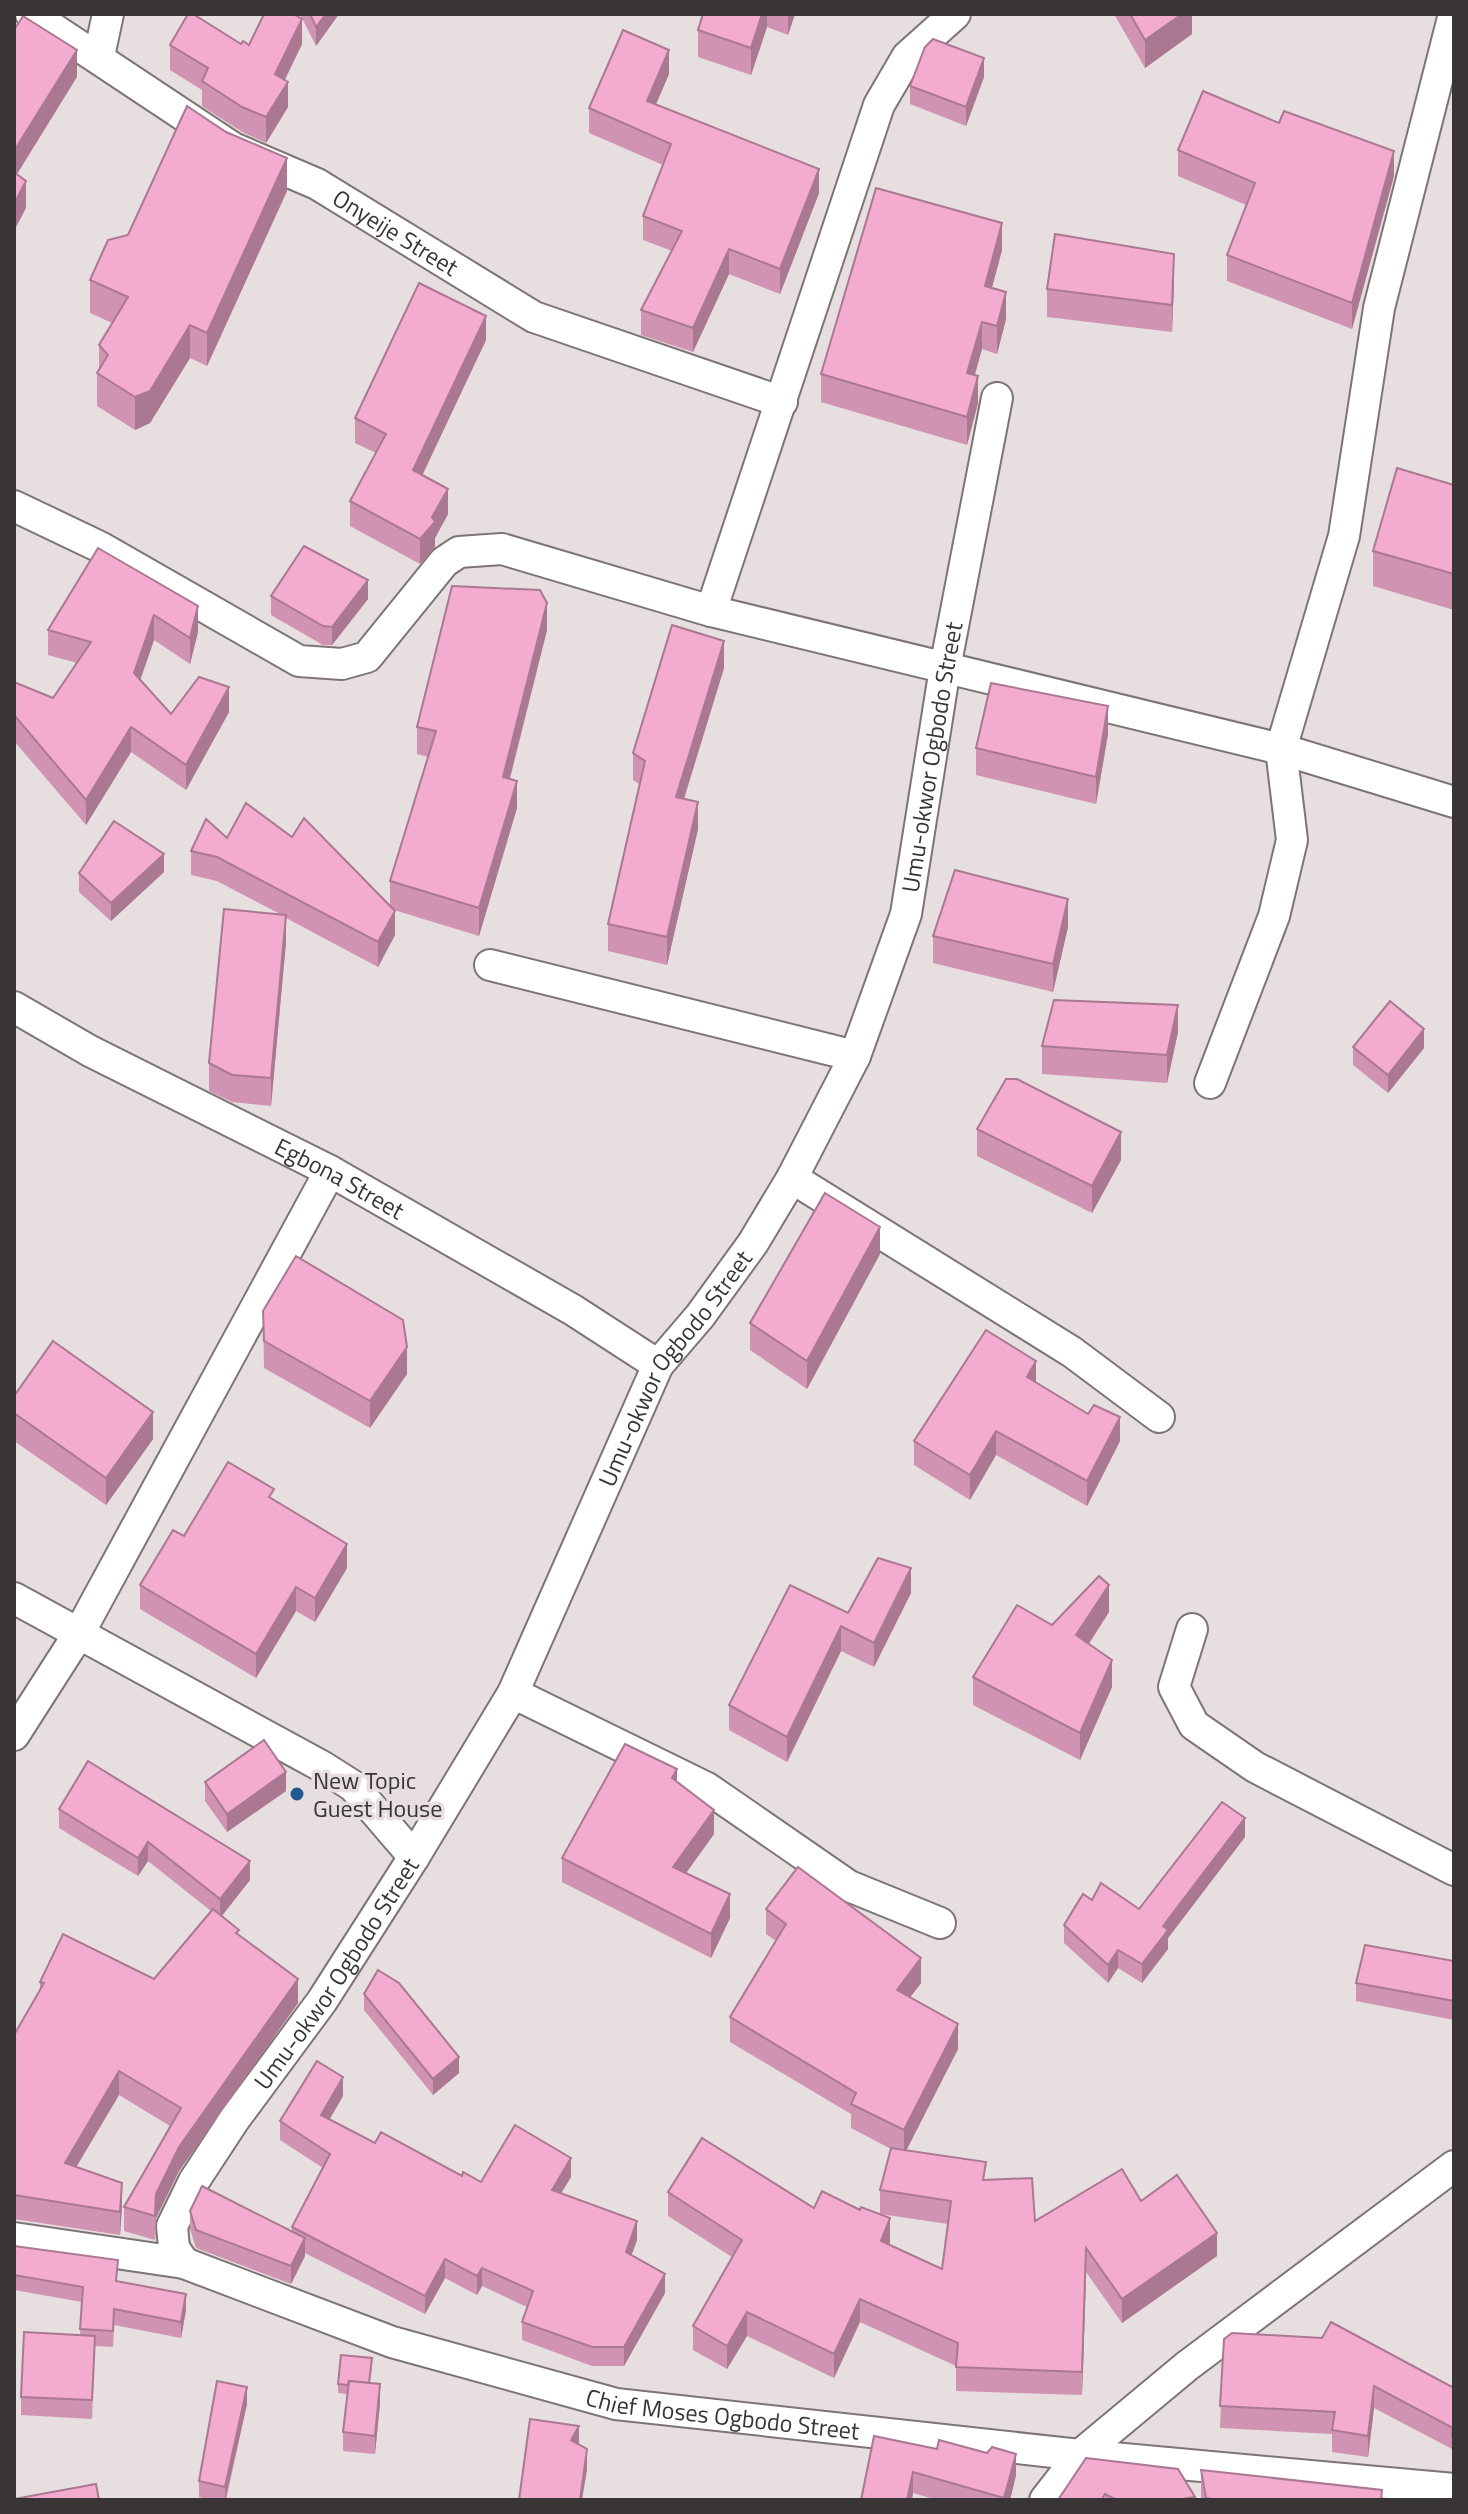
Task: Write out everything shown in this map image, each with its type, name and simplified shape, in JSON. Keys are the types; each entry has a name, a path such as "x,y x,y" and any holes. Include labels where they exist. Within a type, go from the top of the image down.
{"street":[{"name":"Onyeije Street","path":"31,14 99,56 233,148 317,184 480,287 534,317 782,402"},
{"path":"99,56 108,14"},
{"path":"711,611 879,105 907,57 955,14"},
{"path":"1210,1083 1274,916 1292,840 1281,749 1344,536 1379,308 1454,14"},
{"name":"Umu-okwor Ogbodo Street","path":"184,2263 174,2248 172,2226 194,2181 234,2120 322,2001 513,1693 658,1365 736,1267 792,1178 855,1056 906,914 945,668 997,398"},
{"path":"14,506 100,547 299,661 342,664 367,657 444,562 459,552 502,549 711,611 1281,749 1454,802"},
{"path":"490,965 855,1056"},
{"name":"Egbona Street","path":"14,1007 90,1051 330,1171 573,1310 658,1365"},
{"path":"14,1735 78,1635 330,1171"},
{"path":"792,1178 1072,1352 1159,1417"},
{"path":"14,1598 353,1786 414,1857"},
{"path":"1192,1629 1174,1687 1194,1725 1255,1767 1454,1870"},
{"path":"513,1693 707,1788 849,1886 940,1923"},
{"path":"1045,2500 1080,2455 1187,2366 1454,2166"},
{"name":"Chief Moses Ogbodo Street","path":"14,2238 184,2263 392,2342 616,2404 1080,2455 1454,2489"}],"building":[{"path":"188,14 193,14 241,44 243,41 249,45 264,14 293,14 302,19 275,74 288,82 266,117 242,107 202,81 208,68 170,45"},
{"path":"310,14 326,14 316,27"},
{"path":"703,14 762,14 751,48 698,30"},
{"path":"1130,14 1182,14 1145,40"},
{"path":"23,16 77,50 14,151 14,30"},
{"path":"623,30 669,50 647,101 819,169 780,269 729,249 693,328 641,310 682,231 643,216 671,144 589,108"},
{"path":"933,39 984,58 966,107 910,86 925,47"},
{"path":"1203,91 1279,123 1284,111 1394,151 1352,303 1227,255 1255,183 1178,150"},
{"path":"187,106 226,132 287,158 207,333 190,325 150,391 135,397 97,373 108,355 99,345 128,297 90,280 108,240 128,235"},
{"path":"14,172 26,181 14,204"},
{"path":"876,188 1002,223 985,286 1006,292 997,326 982,322 967,373 978,376 967,417 821,374"},
{"path":"1055,234 1174,254 1172,305 1047,289"},
{"path":"419,283 486,316 413,470 448,489 432,517 435,522 420,539 350,501 386,434 355,418"},
{"path":"1397,468 1454,485 1454,574 1373,551"},
{"path":"304,546 368,580 332,627 323,626 271,596"},
{"path":"98,548 198,606 190,638 154,615 134,673 171,714 199,677 229,687 186,765 131,727 86,800 14,715 14,682 53,698 91,642 48,630"},
{"path":"452,586 540,590 547,603 503,777 517,781 479,908 390,881 436,731 417,727"},
{"path":"672,625 724,641 676,797 698,802 667,937 608,924 645,761 633,753"},
{"path":"991,683 1108,706 1096,777 976,748"},
{"path":"246,803 292,837 304,818 395,911 378,942 217,857 191,851 206,819 227,838"},
{"path":"114,821 164,854 111,903 79,873"},
{"path":"955,870 1068,899 1053,964 933,936"},
{"path":"224,909 286,915 271,1078 232,1075 209,1063"},
{"path":"1054,1000 1178,1005 1167,1055 1042,1046"},
{"path":"1390,1001 1424,1029 1388,1075 1353,1047"},
{"path":"1006,1079 1017,1079 1121,1132 1092,1186 977,1129"},
{"path":"825,1193 880,1227 807,1361 750,1323"},
{"path":"296,1256 403,1320 407,1347 370,1401 264,1341 263,1311"},
{"path":"986,1330 1036,1361 1027,1377 1088,1414 1094,1405 1120,1417 1087,1481 996,1431 970,1475 914,1441"},
{"path":"53,1341 153,1412 106,1478 14,1413 14,1396"},
{"path":"228,1462 274,1489 269,1497 347,1544 315,1598 296,1587 256,1654 140,1585 173,1530 184,1536"},
{"path":"878,1558 911,1568 874,1643 841,1626 787,1737 729,1705 790,1585 848,1613"},
{"path":"1099,1576 1109,1585 1076,1635 1112,1660 1080,1733 973,1677 1017,1605 1052,1625"},
{"path":"264,1740 286,1772 227,1814 205,1782"},
{"path":"625,1744 677,1769 672,1778 714,1810 673,1867 730,1894 711,1934 562,1858"},
{"path":"88,1761 250,1861 220,1899 148,1842 138,1858 59,1809"},
{"path":"1222,1802 1245,1818 1163,1926 1168,1930 1142,1964 1118,1950 1108,1965 1064,1925 1083,1894 1092,1900 1101,1883 1139,1909"},
{"path":"798,1867 921,1958 897,1990 958,2024 904,2130 851,2104 856,2093 730,2017 786,1924 766,1909"},
{"path":"213,1909 239,1930 236,1933 298,1979 179,2147 156,2194 155,2216 124,2207 181,2108 119,2071 65,2163 122,2183 120,2212 14,2195 14,2035 44,1983 40,1982 63,1934 154,1979"},
{"path":"1365,1945 1454,1961 1454,2001 1356,1983"},
{"path":"378,1970 399,1983 459,2057 433,2079 364,1994"},
{"path":"317,2061 343,2077 321,2115 375,2143 381,2132 462,2176 463,2172 481,2182 515,2125 571,2158 552,2190 637,2221 626,2252 665,2274 624,2347 592,2347 522,2322 533,2291 482,2268 477,2276 445,2259 425,2296 292,2227 330,2154 280,2121"},
{"path":"702,2138 814,2208 822,2191 860,2210 861,2207 890,2218 881,2241 942,2269 951,2201 880,2190 891,2148 986,2162 983,2180 1032,2178 1035,2221 1122,2169 1141,2201 1177,2175 1217,2233 1122,2299 1086,2248 1082,2372 956,2367 958,2343 860,2299 834,2354 747,2312 727,2346 693,2326 742,2240 668,2192"},
{"path":"202,2186 305,2238 291,2266 196,2230 190,2211"},
{"path":"14,2246 118,2260 116,2281 186,2294 181,2322 114,2309 113,2331 80,2329 83,2287 14,2275"},
{"path":"1331,2322 1452,2387 1454,2385 1454,2436 1453,2428 1374,2386 1368,2436 1332,2430 1335,2412 1220,2406 1224,2339 1232,2333 1322,2338"},
{"path":"24,2332 95,2336 92,2400 21,2397"},
{"path":"341,2355 372,2358 369,2383 349,2381 348,2385 338,2384"},
{"path":"217,2381 247,2387 225,2487 199,2481"},
{"path":"349,2381 380,2384 375,2436 343,2432"},
{"path":"530,2419 579,2426 571,2440 587,2449 580,2500 519,2500"},
{"path":"874,2436 937,2449 939,2440 987,2453 992,2447 1016,2454 1004,2498 913,2472 907,2500 861,2500"},
{"path":"1086,2458 1178,2469 1195,2497 1117,2500 1105,2494 1101,2500 1058,2500"},
{"path":"1201,2470 1382,2490 1381,2500 1217,2500 1206,2498"},
{"path":"96,2484 99,2500 14,2500 14,2499"}],"place":[{"name":"New Topic Guest House","path":"297,1794"}]}
